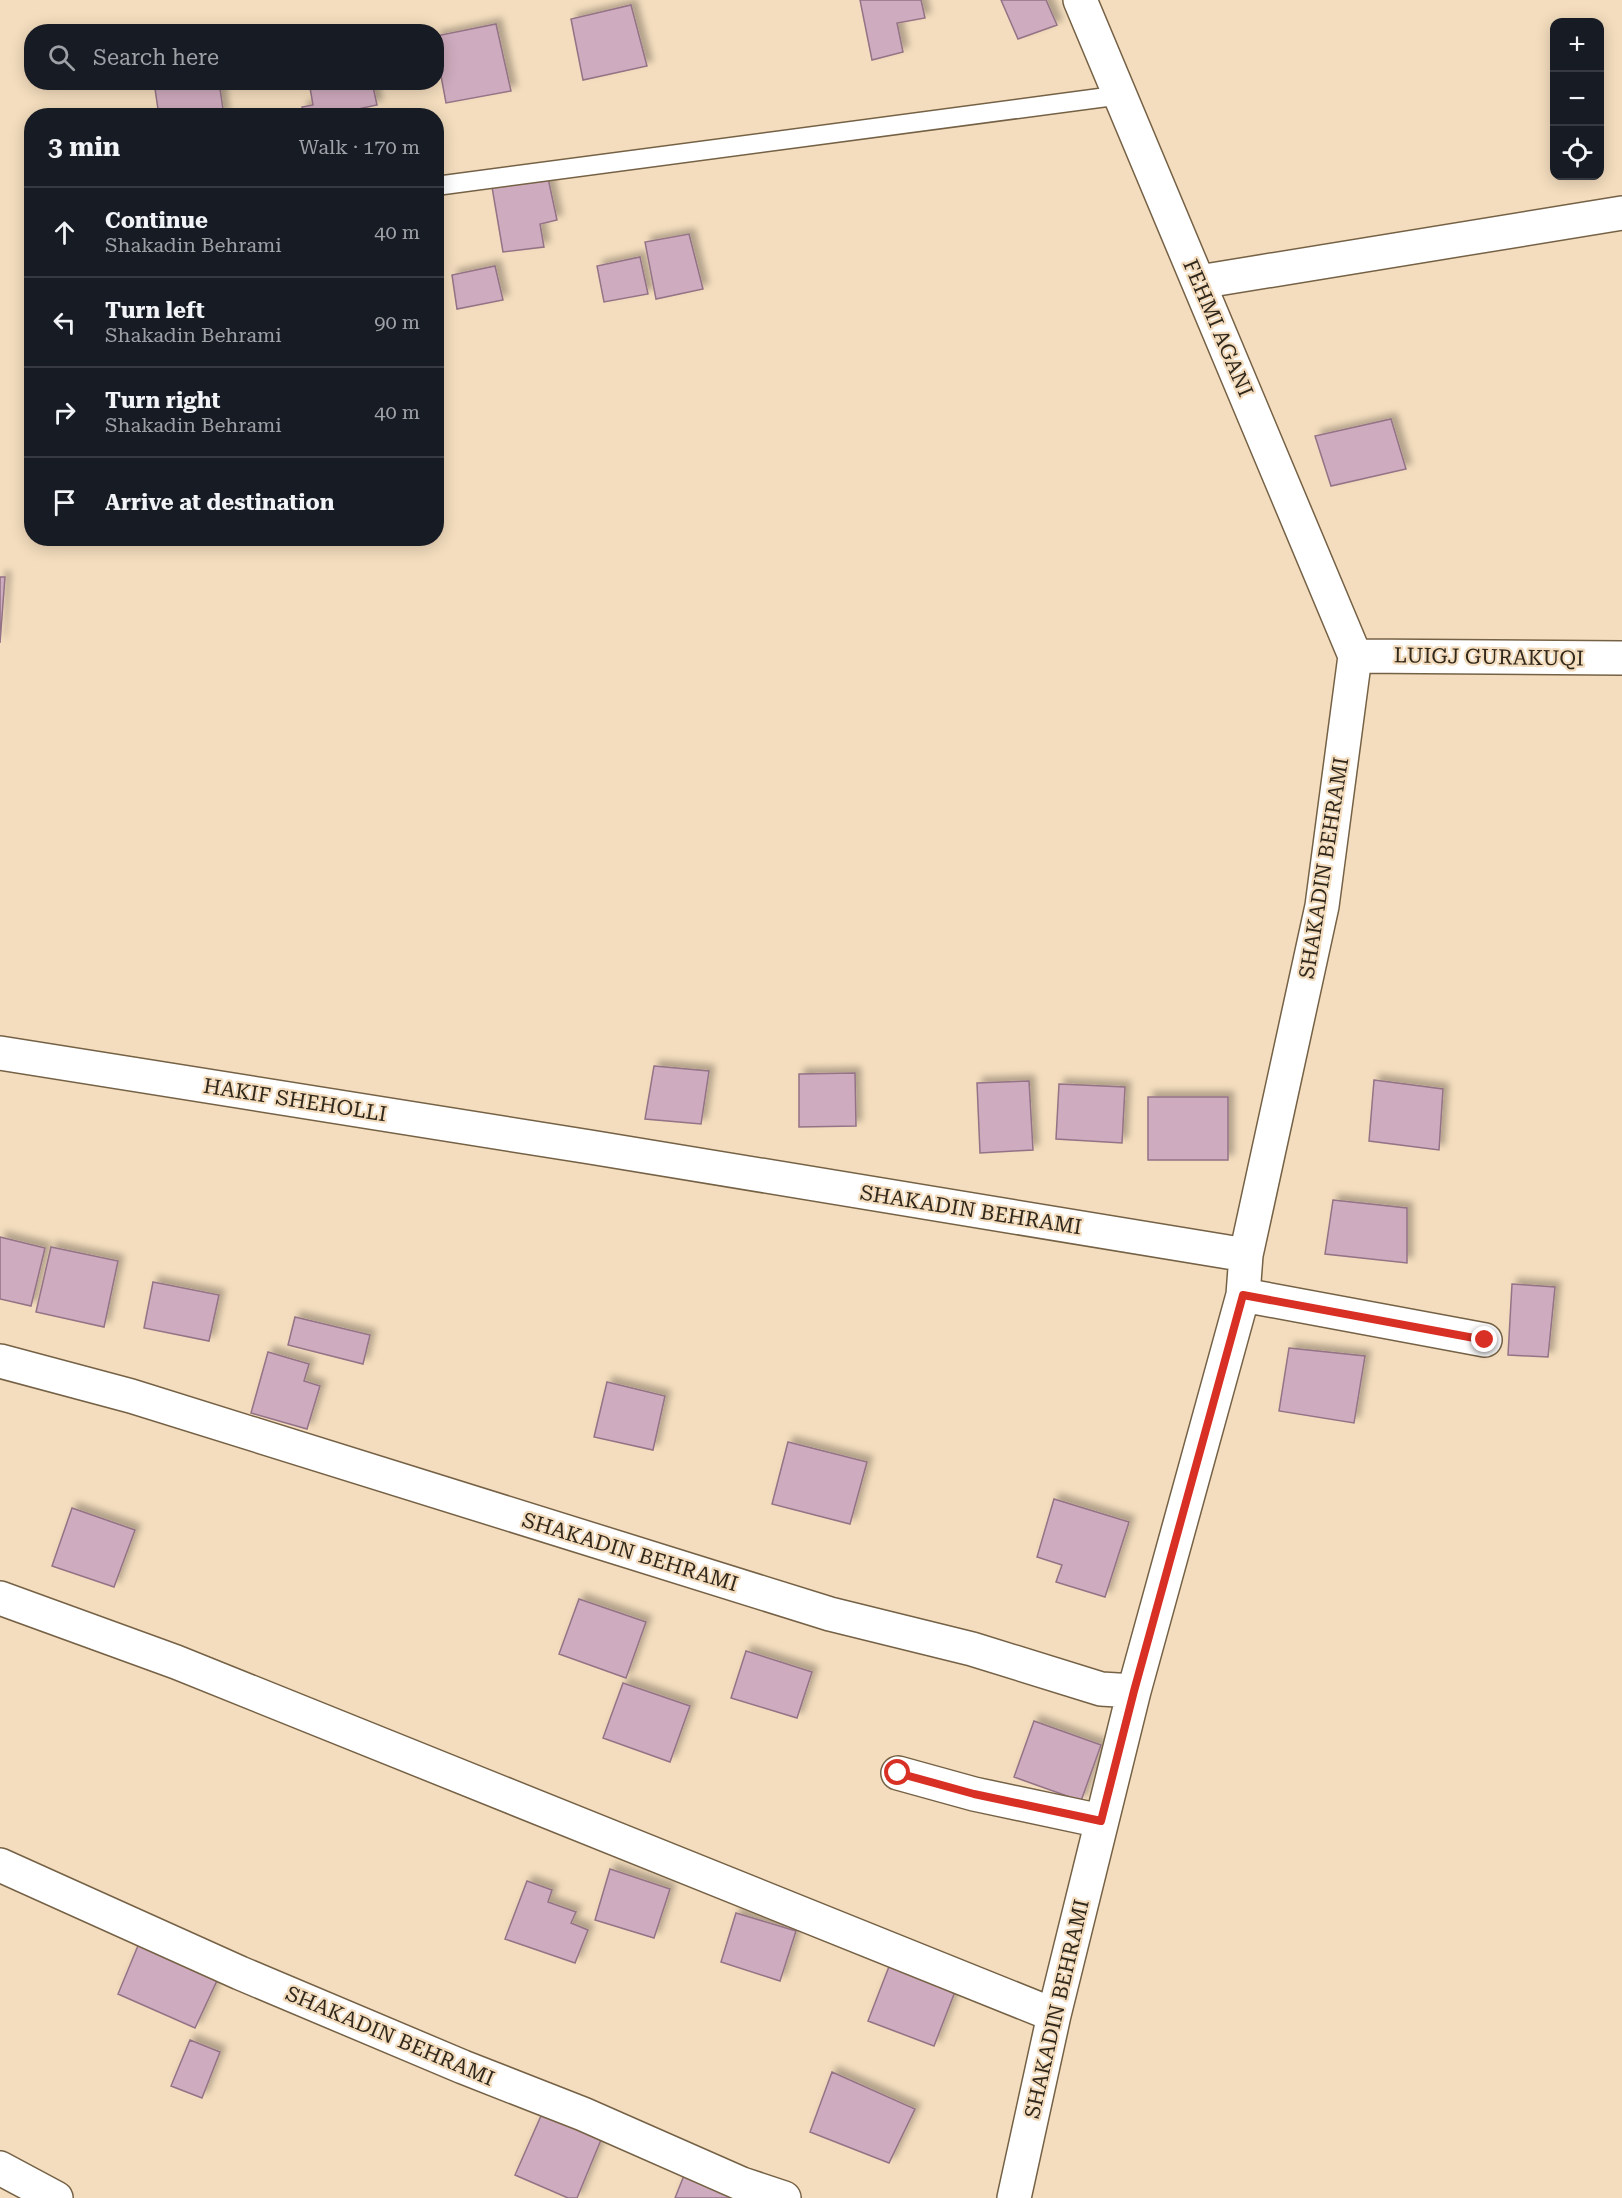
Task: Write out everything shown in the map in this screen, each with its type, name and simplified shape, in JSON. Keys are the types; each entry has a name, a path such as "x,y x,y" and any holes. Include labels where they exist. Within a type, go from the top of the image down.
{"street":[{"name":"FEHMI AGANI","path":"1080,0 1122,95 1355,656"},
{"path":"1199,282 1622,213"},
{"name":"LUIGJ GURAKUQI","path":"1355,656 1622,658"},
{"name":"SHAKADIN BEHRAMI","path":"1014,2198 1054,2015 1101,1821 1134,1691 1243,1295 1246,1255 1322,906 1355,656"},
{"name":"HAKIF SHEHOLLI","path":"0,1053 590,1147"},
{"name":"SHAKADIN BEHRAMI","path":"590,1147 1246,1255"},
{"path":"1243,1295 1485,1340"},
{"name":"SHAKADIN BEHRAMI","path":"0,1360 131,1396 830,1614 972,1649 1101,1689 1134,1691"},
{"path":"0,1598 176,1662 1054,2015"},
{"path":"898,1773 974,1794 1101,1821"},
{"name":"SHAKADIN BEHRAMI","path":"0,1865 261,1982 582,2114 742,2184 784,2198"},
{"path":"0,2168 56,2198"}],"lane":[{"path":"444,185 1122,95"}],"building":[{"path":"860,0 921,0 925,18 897,23 903,52 872,60"},
{"path":"1001,0 1046,0 1057,25 1018,39"},
{"path":"631,5 647,66 583,80 571,19"},
{"path":"496,24 511,91 446,103 444,90 444,34"},
{"path":"155,90 220,90 223,108 158,108"},
{"path":"310,90 374,90 377,105 363,108 302,108 313,105"},
{"path":"548,178 557,220 540,224 544,247 503,252 492,187"},
{"path":"689,234 703,289 656,299 645,242"},
{"path":"640,257 648,294 604,302 597,266"},
{"path":"495,266 503,300 457,309 452,275"},
{"path":"1391,419 1406,469 1331,486 1315,436"},
{"path":"0,577 5,577 0,643"},
{"path":"654,1066 709,1071 701,1124 645,1119"},
{"path":"855,1073 856,1126 799,1127 799,1074"},
{"path":"1374,1080 1443,1089 1439,1150 1369,1141"},
{"path":"1029,1081 1033,1150 980,1153 977,1083"},
{"path":"1059,1084 1125,1087 1122,1143 1056,1139"},
{"path":"1148,1097 1228,1097 1228,1160 1148,1160"},
{"path":"1333,1200 1407,1208 1407,1263 1325,1254"},
{"path":"0,1237 45,1248 31,1306 0,1299"},
{"path":"51,1247 118,1261 104,1327 36,1312"},
{"path":"153,1282 219,1295 209,1341 144,1328"},
{"path":"1512,1284 1555,1287 1548,1357 1508,1355"},
{"path":"295,1317 370,1335 363,1364 288,1345"},
{"path":"1289,1348 1365,1356 1354,1423 1279,1411"},
{"path":"268,1352 309,1364 304,1381 320,1386 307,1429 251,1413"},
{"path":"607,1382 665,1396 653,1450 594,1437"},
{"path":"788,1442 867,1462 850,1524 772,1504"},
{"path":"1054,1499 1129,1522 1105,1597 1056,1582 1062,1565 1037,1557"},
{"path":"72,1508 135,1530 114,1587 52,1566"},
{"path":"579,1599 646,1622 626,1678 559,1654"},
{"path":"746,1651 812,1672 797,1718 731,1698"},
{"path":"623,1683 690,1706 670,1762 603,1738"},
{"path":"1034,1721 1101,1745 1081,1801 1014,1777"},
{"path":"610,1869 670,1889 654,1938 595,1920"},
{"path":"527,1881 552,1890 548,1902 576,1912 571,1923 588,1930 575,1963 505,1939"},
{"path":"736,1913 796,1931 780,1981 721,1962"},
{"path":"142,1936 221,1972 195,2028 118,1994"},
{"path":"890,1964 956,1989 934,2046 868,2021"},
{"path":"190,2040 220,2052 202,2098 171,2086"},
{"path":"832,2072 915,2109 889,2163 810,2132"},
{"path":"544,2109 603,2135 577,2198 568,2198 515,2175"},
{"path":"685,2173 744,2198 675,2198"}],"route":[{"path":"898,1773 974,1794 1101,1821 1134,1691 1243,1295 1485,1340"}]}
